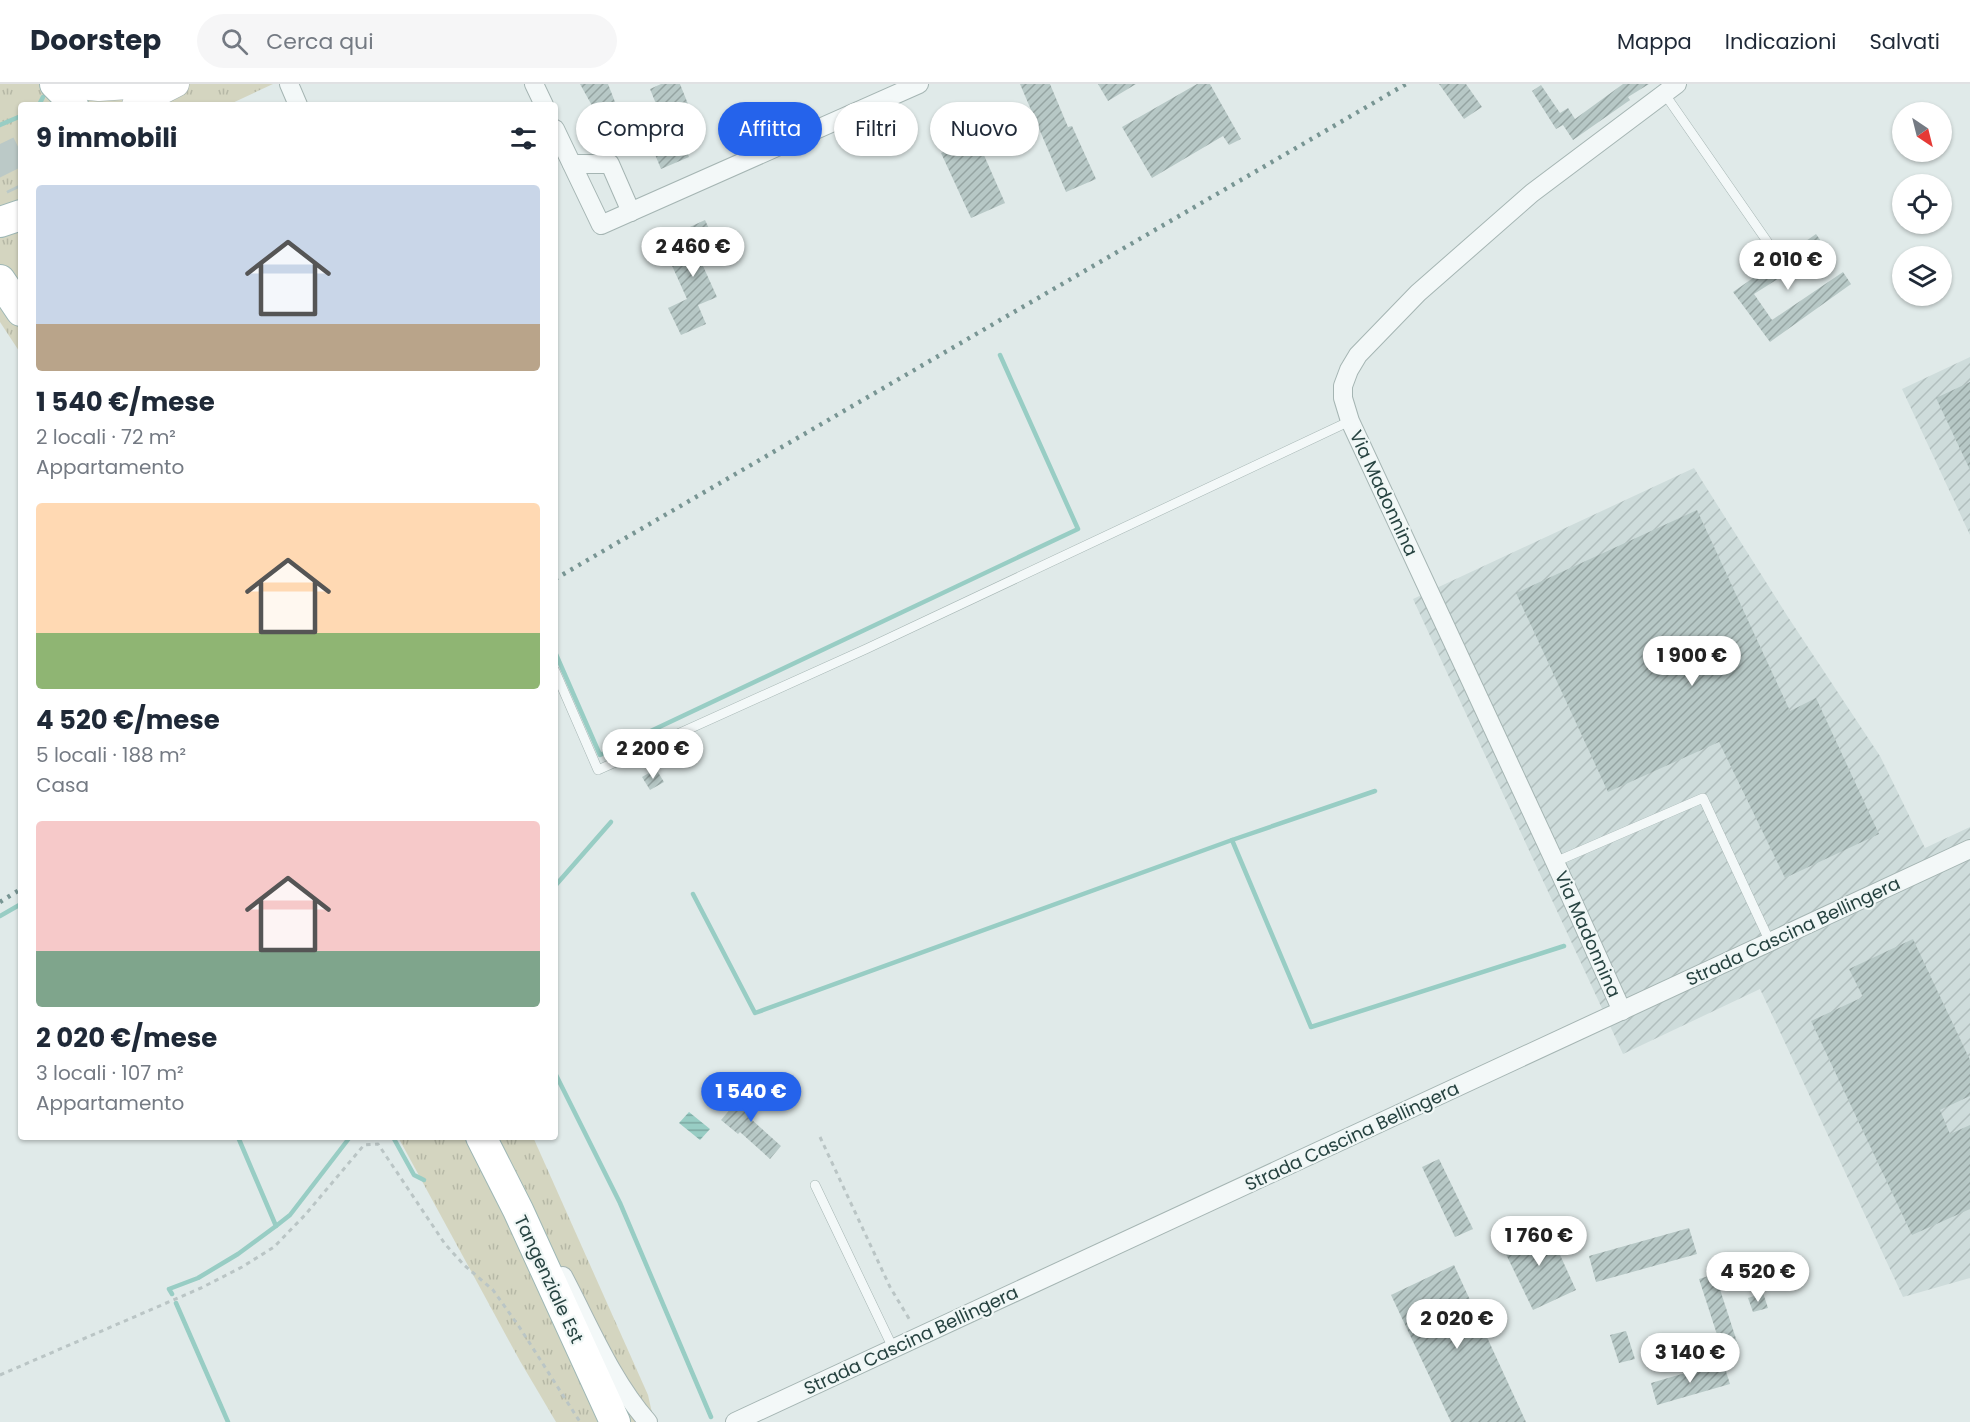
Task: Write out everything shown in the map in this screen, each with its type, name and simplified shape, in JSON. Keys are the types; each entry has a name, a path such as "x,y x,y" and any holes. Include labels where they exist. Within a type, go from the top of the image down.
{"main road":[{"path":"55,84 70,102"},
{"path":"61,84 99,88 157,84"},
{"path":"141,102 176,84"},
{"path":"0,222 18,215"},
{"path":"0,279 18,306"},
{"name":"Tangenziale Est","path":"483,1140 615,1422"}],"street":[{"path":"289,84 297,102"},
{"path":"534,84 543,102"},
{"path":"558,135 601,225 919,84"},
{"name":"Via Madonnina","path":"1622,1011 1350,421 1343,398 1343,386 1358,355 1418,293 1532,193 1671,89"},
{"path":"572,164 610,164 631,212"},
{"name":"Strada Cascina Bellingera","path":"735,1422 1970,849"},
{"path":"518,1210 549,1244 613,1372 634,1407 648,1422"}],"lane":[{"path":"1671,89 1771,247"},
{"path":"558,678 598,770 866,649 1350,421"},
{"path":"1555,862 1703,798 1770,942"},
{"path":"815,1185 893,1348"}],"path":[{"path":"820,1137 890,1287 906,1316 921,1336"},
{"path":"0,1375 201,1288 242,1267 274,1247 305,1215 364,1145 378,1144 445,1244 464,1265 493,1290 580,1422"}],"shaded area":[{"path":"1970,357 1970,535 1902,389"},
{"path":"1694,468 1788,617 1880,756 1925,848 1970,827 1970,1278 1903,1297 1760,989 1623,1054 1413,599"},
{"path":"689,1112 710,1129 700,1140 679,1123"}],"green space":[{"path":"0,84 273,84 234,102 18,102 18,349 0,322"},
{"path":"400,1140 534,1140 648,1395 654,1422 556,1422 520,1361"}],"building":[{"path":"580,84 608,84 615,102 590,102"},
{"path":"661,84 680,84 687,102 655,102 650,89"},
{"path":"1020,84 1050,84 1068,127 1072,126 1096,179 1066,192 1039,129 1039,102 1028,102"},
{"path":"1098,84 1136,84 1108,101"},
{"path":"1197,84 1210,84 1241,139 1229,145 1223,136 1152,178 1122,127"},
{"path":"1439,84 1466,84 1482,107 1464,119"},
{"path":"1623,84 1649,84 1628,97 1630,100 1573,140 1563,125 1556,129 1532,91 1541,85 1560,113 1568,108 1575,119"},
{"path":"656,156 689,156 689,157 661,169"},
{"path":"942,156 984,156 1005,203 971,218"},
{"path":"705,220 717,246 698,255 717,297 698,305 706,324 681,335 668,308 687,299 669,259 688,251 679,232"},
{"path":"1816,234 1826,248 1754,294 1772,320 1843,272 1851,284 1770,342 1733,292"},
{"path":"1970,382 1970,470 1936,398"},
{"path":"1697,510 1790,711 1816,698 1879,834 1785,878 1719,742 1608,792 1516,593"},
{"path":"656,769 664,782 650,790 642,777"},
{"path":"1913,939 1970,1060 1970,1096 1940,1110 1950,1134 1970,1125 1970,1209 1912,1235 1811,1021 1863,997 1849,969"},
{"path":"749,1088 765,1101 751,1119 781,1146 770,1159 740,1132 738,1134 721,1120"},
{"path":"1439,1159 1473,1229 1455,1237 1422,1167"},
{"path":"1546,1224 1576,1290 1533,1310 1501,1244"},
{"path":"1689,1228 1697,1254 1596,1282 1589,1256"},
{"path":"1454,1265 1526,1422 1451,1422 1391,1295"},
{"path":"1715,1274 1739,1348 1723,1353 1699,1279"},
{"path":"1763,1293 1768,1308 1753,1312 1748,1298"},
{"path":"1626,1331 1635,1359 1619,1363 1610,1335"},
{"path":"1723,1362 1730,1384 1657,1405 1651,1383"}],"waterway":[{"path":"40,102 43,97"},
{"path":"0,125 18,117"},
{"path":"558,659 600,755 1078,529 1000,355"},
{"path":"693,894 755,1013 1232,840 1375,791"},
{"path":"558,883 611,822"},
{"path":"1232,840 1311,1027 1564,946"},
{"path":"0,916 18,906"},
{"path":"558,1079 620,1203 711,1417"},
{"path":"239,1140 276,1226"},
{"path":"172,1294 169,1289 198,1278 238,1254 290,1215 348,1140"},
{"path":"395,1140 414,1175 424,1180"},
{"path":"176,1303 228,1422"}],"tunnel":[{"path":"0,144 18,181"}],"railway":[{"path":"558,577 1406,84"},
{"path":"0,902 18,891"}]}
